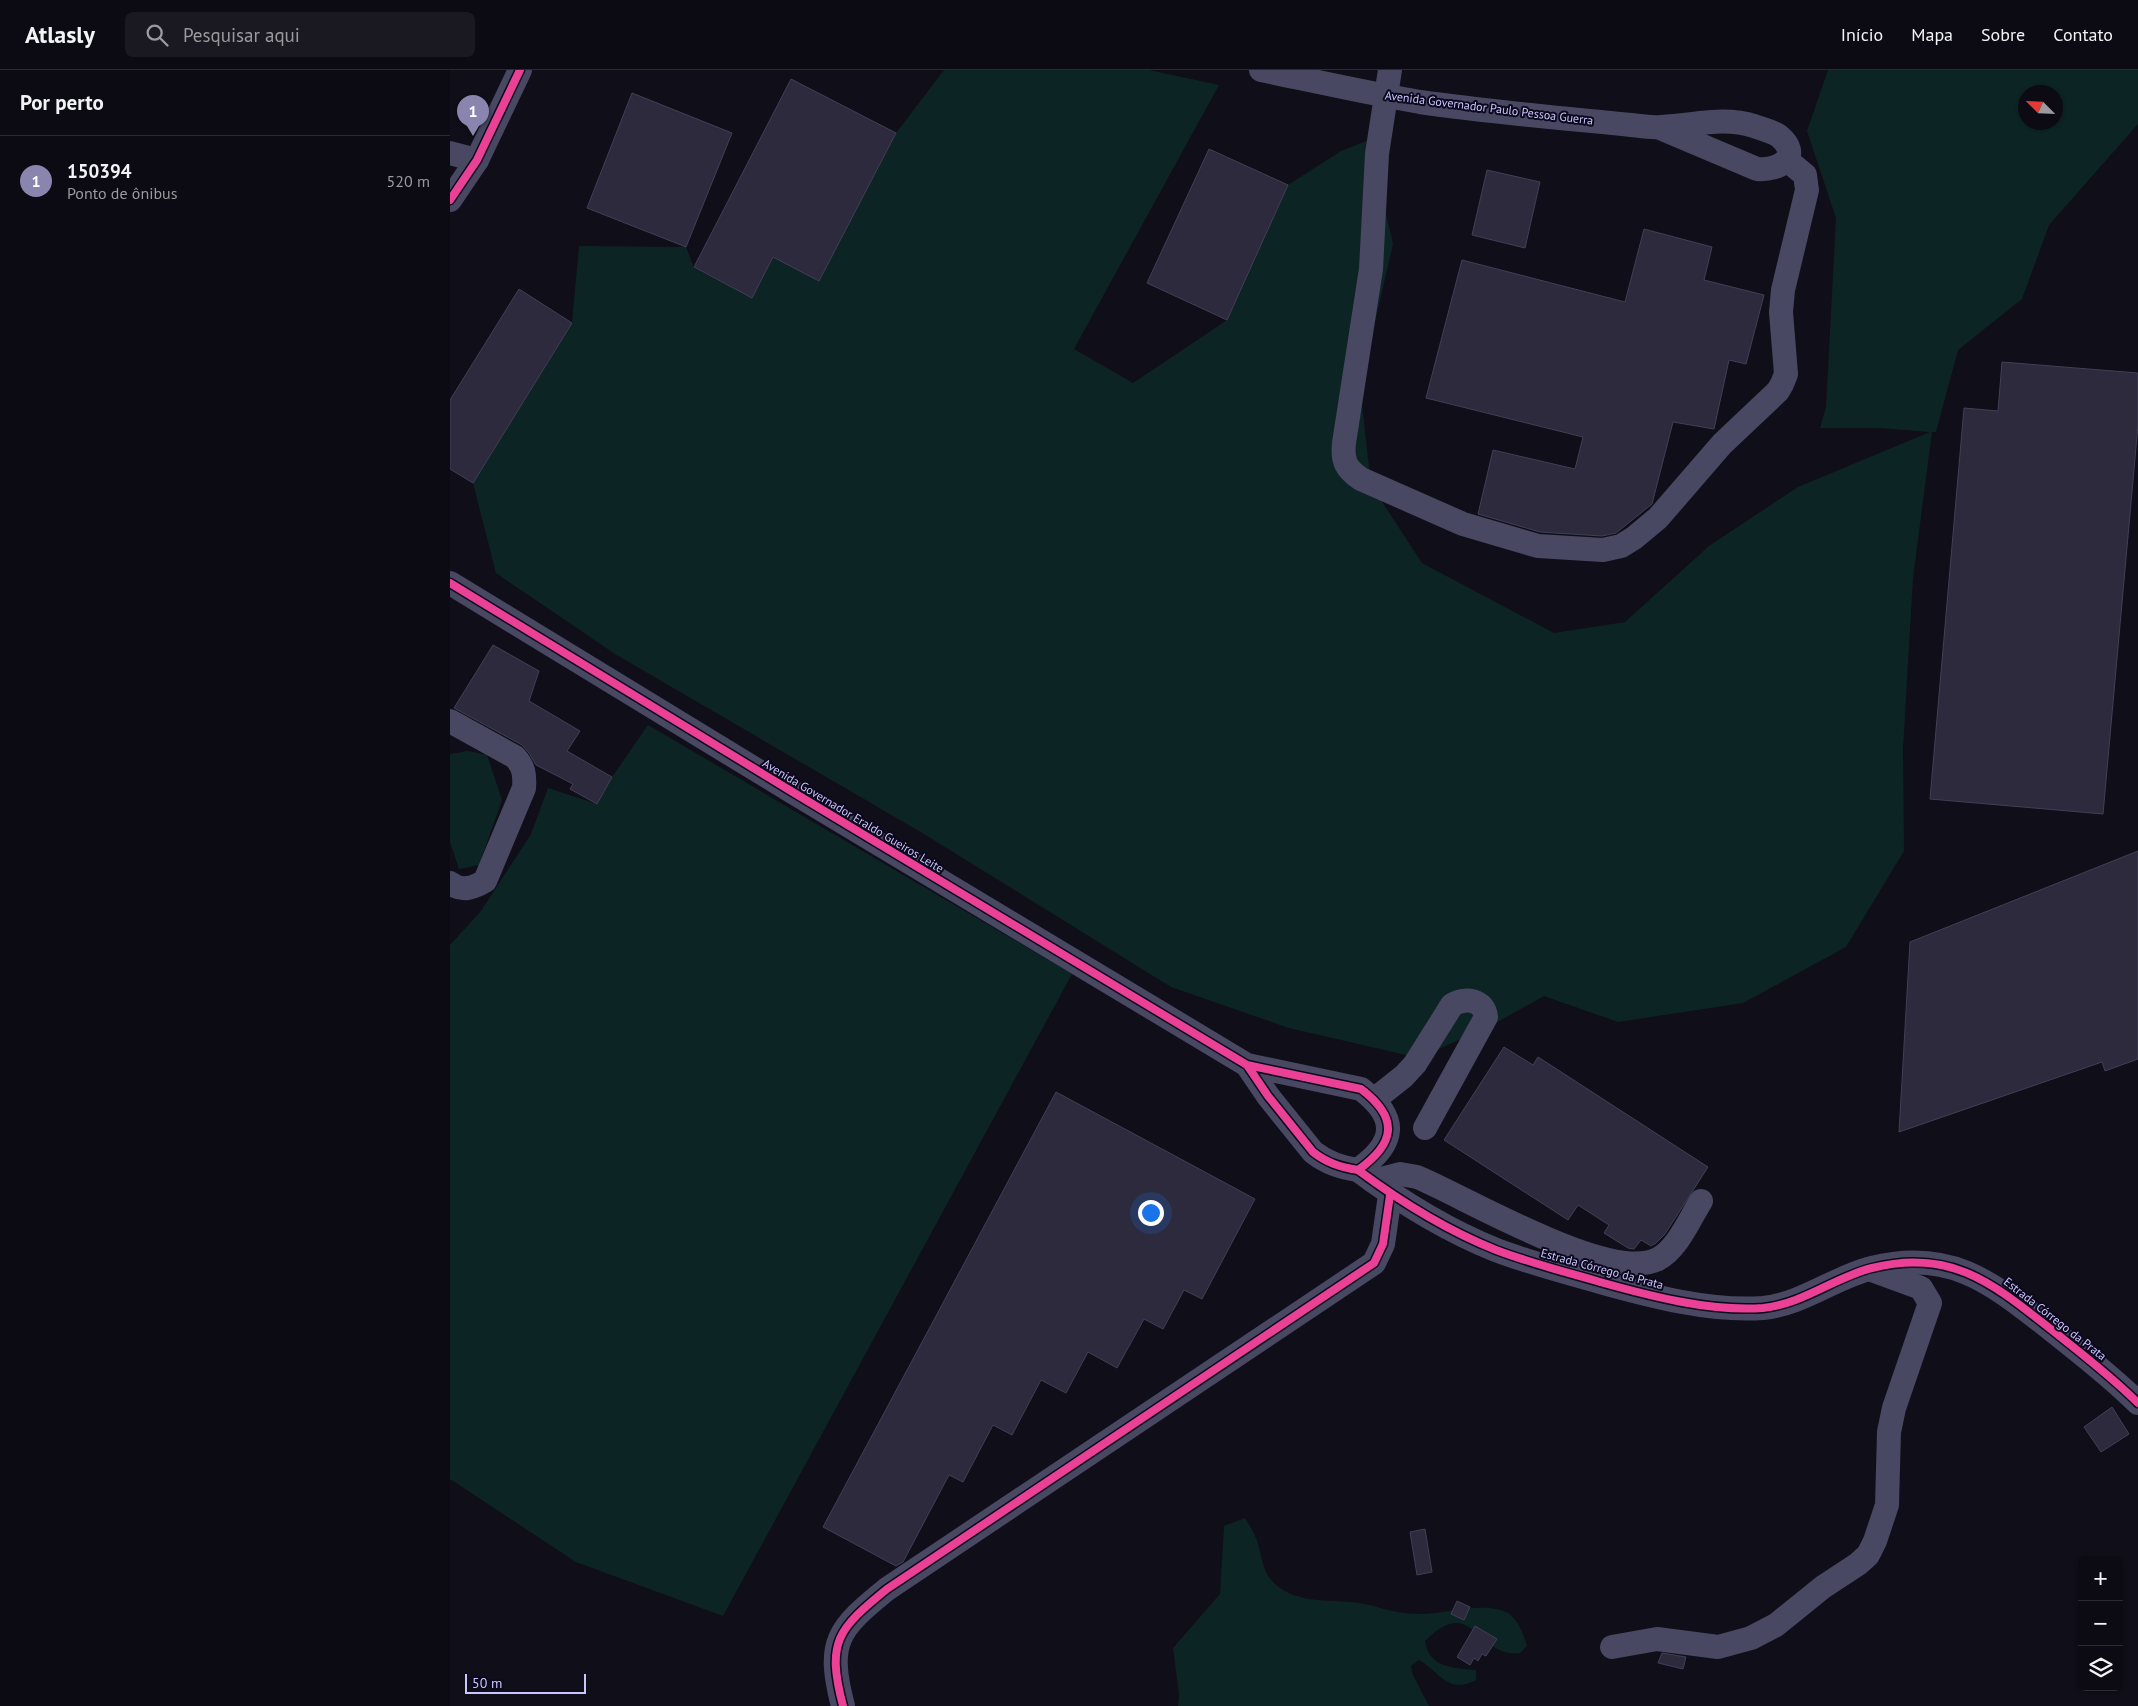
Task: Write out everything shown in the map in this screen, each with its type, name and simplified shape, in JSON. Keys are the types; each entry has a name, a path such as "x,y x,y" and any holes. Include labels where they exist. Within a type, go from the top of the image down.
{"street":[{"path":"450,200 476,160 520,70"},
{"name":"Avenida Governador Paulo Pessoa Guerra","path":"1261,70 1386,96 1440,104 1660,128"},
{"path":"1390,70 1377,154 1371,269 1344,443 1344,461 1352,472 1362,479 1463,524 1538,546 1603,550 1621,546 1634,538 1658,518 1722,444 1778,391 1786,374 1781,312 1783,290 1807,190 1805,175 1786,160"},
{"path":"1712,121 1747,124 1777,135 1786,143 1788,150 1786,160 1780,167 1771,170 1757,170 1660,128 1712,121"},
{"path":"450,154 476,160"},
{"name":"Avenida Governador Eraldo Gueiros Leite","path":"450,583 791,791 1247,1065 1361,1089 1375,1099"},
{"path":"450,721 515,757 522,764 525,776 524,788 485,881 475,887 462,889 450,883"},
{"path":"843,1706 836,1678 836,1656 843,1629 849,1620 887,1589 1374,1263 1383,1244 1374,1182 1375,1157 1385,1143 1387,1129 1385,1112 1375,1099 1404,1076 1415,1064 1452,1005 1460,1000 1468,999 1476,1003 1486,1013 1486,1018 1425,1128"},
{"name":"Avenida Governador Eraldo Gueiros Leite","path":"1247,1065 1268,1096 1313,1152 1330,1163 1374,1182"},
{"path":"1374,1182 1400,1174 1417,1178 1522,1229 1580,1253 1634,1263 1657,1260 1670,1251 1701,1201"},
{"name":"Estrada Córrego da Prata","path":"1374,1182 1450,1229 1497,1250 1626,1289 1685,1302 1734,1308 1763,1308 1791,1302 1869,1269 1893,1263 1914,1262 1958,1269 1999,1288 2114,1379 2138,1403"},
{"path":"1612,1647 1657,1639 1718,1647 1751,1638 1776,1624 1868,1555 1875,1541 1887,1505 1889,1432 1894,1408 1930,1303 1927,1295 1921,1288 1869,1269"}],"green space":[{"path":"944,70 1149,70 1219,85 1074,349 1133,383 1227,320 1288,185 1341,151 1369,140 1393,244 1360,387 1371,485 1422,563 1554,633 1625,622 1709,546 1798,487 1930,432 1879,428 1820,428 1826,407 1836,218 1807,131 1828,70 2138,70 2138,124 2049,225 2022,299 1958,350 1936,432 1932,432 1913,578 1903,749 1904,851 1846,947 1743,1003 1618,1022 1544,996 1492,1025 1419,1058 1289,1028 1171,987 924,834 615,654 496,573 473,483 572,323 579,246 686,247 694,268 752,298 773,257 819,281 896,133"},
{"path":"648,725 1072,974 723,1616 576,1562 450,1479 450,945 481,911 531,834 548,788 597,804 612,777"},
{"path":"468,751 487,755 502,800 479,865 459,869 450,842 450,754"},
{"path":"1245,1518 1256,1538 1264,1567 1270,1578 1274,1583 1294,1595 1317,1600 1353,1602 1410,1614 1427,1614 1476,1608 1498,1609 1508,1613 1515,1619 1527,1646 1520,1653 1506,1652 1494,1647 1465,1625 1454,1623 1441,1628 1425,1641 1431,1657 1443,1665 1476,1670 1476,1680 1458,1685 1451,1683 1419,1660 1411,1666 1413,1675 1429,1706 1178,1706 1179,1694 1173,1648 1220,1594 1224,1526"}],"building":[{"path":"791,79 896,133 819,281 773,257 752,298 694,267"},
{"path":"632,93 732,133 686,247 587,208"},
{"path":"1209,149 1288,185 1227,320 1147,283"},
{"path":"1487,170 1540,182 1525,248 1472,235"},
{"path":"1644,229 1712,247 1704,280 1764,295 1746,364 1729,360 1714,429 1673,422 1652,504 1616,533 1602,536 1540,532 1478,514 1493,450 1575,469 1583,437 1426,398 1462,260 1625,302"},
{"path":"519,289 572,323 473,483 450,469 450,400"},
{"path":"2002,362 2138,373 2138,425 2103,814 1930,799 1964,408 1998,411"},
{"path":"493,645 539,671 529,701 580,731 567,751 612,777 597,804 570,789 573,784 536,765 522,745 454,708"},
{"path":"2138,851 2138,1059 2105,1071 2102,1062 1899,1132 1910,942"},
{"path":"1504,1047 1533,1065 1538,1057 1708,1167 1665,1234 1656,1243 1651,1246 1641,1240 1634,1249 1628,1248 1604,1233 1609,1225 1578,1205 1568,1220 1444,1140"},
{"path":"1056,1092 1255,1199 1202,1299 1184,1290 1163,1329 1144,1319 1117,1368 1088,1352 1066,1393 1041,1380 1012,1435 993,1425 963,1482 949,1475 903,1562 896,1566 823,1527"},
{"path":"2112,1407 2129,1434 2101,1452 2084,1427"},
{"path":"1425,1529 1432,1572 1417,1575 1410,1532"},
{"path":"1457,1601 1470,1607 1464,1620 1451,1614"},
{"path":"1475,1626 1497,1639 1486,1656 1482,1654 1478,1661 1474,1658 1470,1665 1457,1657"},
{"path":"1662,1653 1686,1657 1683,1669 1658,1663"}],"cycle path":[{"path":"450,200 477,160 520,70"},
{"path":"450,583 791,791 1247,1065 1361,1089 1382,1110 1387,1120 1386,1140 1371,1160 1358,1170 1323,1159 1313,1152 1268,1096 1247,1065"},
{"path":"1358,1170 1424,1214 1459,1234 1496,1250 1619,1287 1681,1302 1723,1308 1763,1308 1778,1306 1792,1301 1845,1277 1872,1268 1900,1263 1926,1263 1949,1267 1970,1274 2010,1298 2096,1365 2138,1403"},
{"path":"843,1706 836,1666 837,1651 840,1638 847,1626 857,1615 887,1589 1374,1263 1383,1244 1390,1195"}],"place":[{"name":"150394","path":"473,136"}]}
